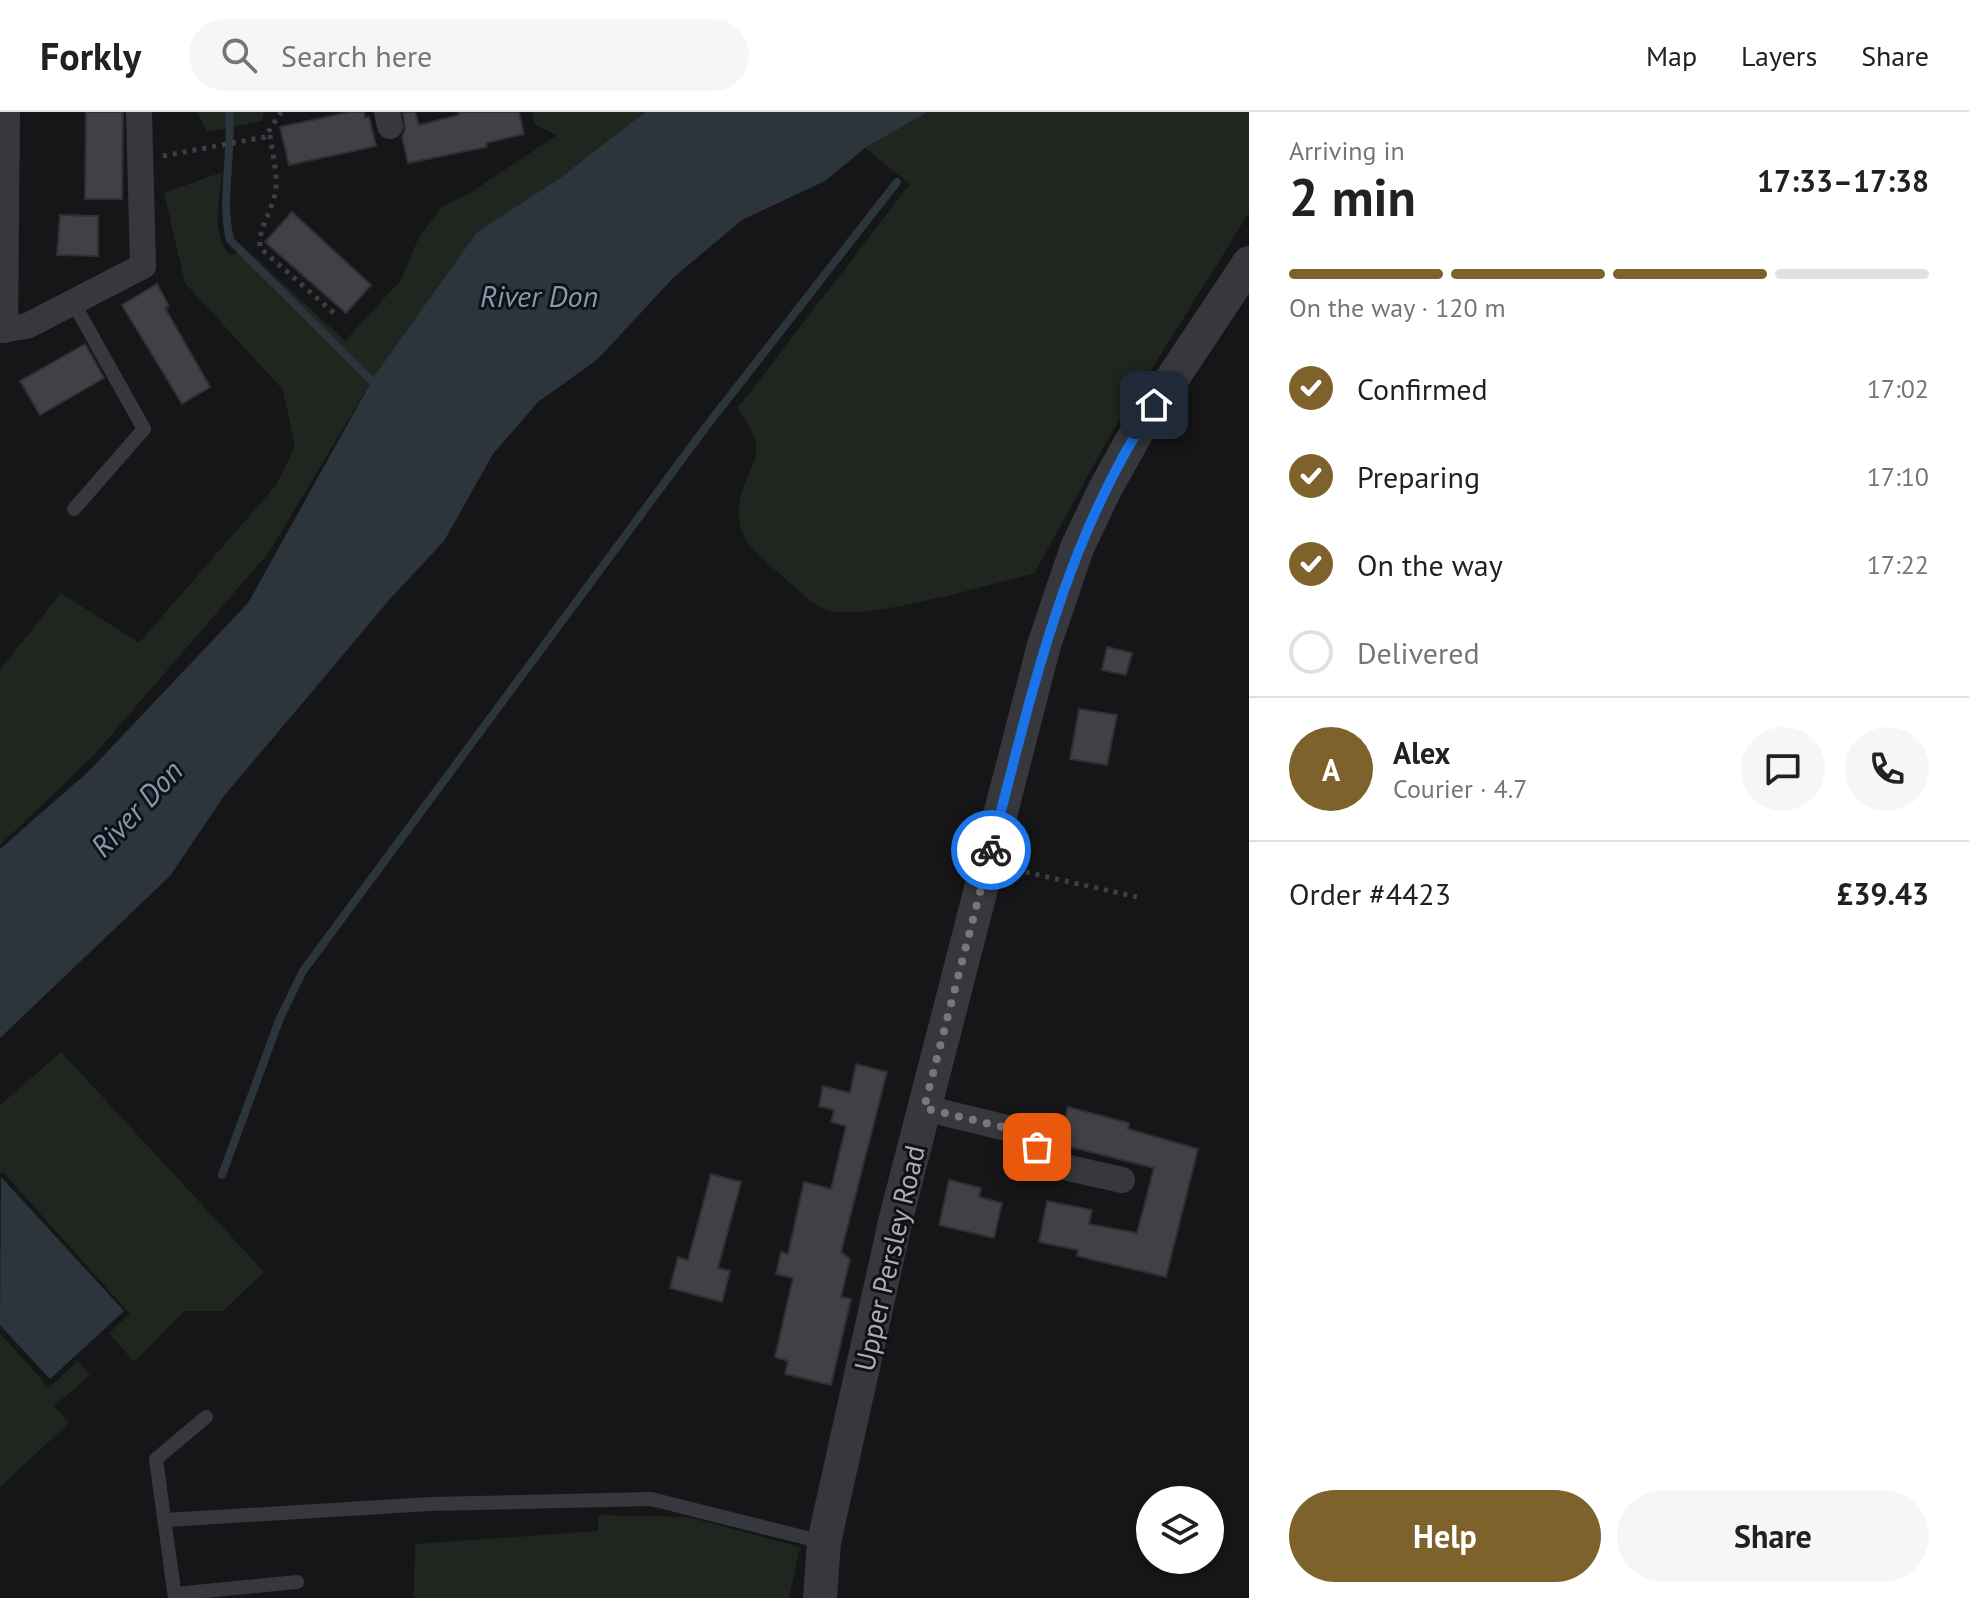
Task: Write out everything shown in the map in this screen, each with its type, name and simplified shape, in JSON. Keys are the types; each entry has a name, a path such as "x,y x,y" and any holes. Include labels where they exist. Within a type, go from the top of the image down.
{"street":[{"path":"7,112 2,330 27,326 143,266 139,112"},
{"name":"Upper Persley Road","path":"820,1598 824,1542 924,1108 1044,645 1077,548 1138,430 1249,263"},
{"path":"924,1108 1015,1130 1064,1167 1122,1180"}],"lane":[{"path":"73,302 144,429 74,509"},
{"path":"206,1417 156,1459 175,1596 297,1582"},
{"path":"166,1520 430,1504 651,1499 824,1542"}],"path":[{"path":"281,112 270,125 276,187 271,209 258,232 260,248 335,314"},
{"path":"192,152 270,135"},
{"path":"988,863 1137,897"}],"shaded area":[{"path":"197,112 264,112 262,121 207,132"},
{"path":"532,112 645,112 560,178 477,232 375,375 270,551 94,755 0,845 0,670 61,593 139,643 277,484 295,446 283,390 185,283 164,193 222,172 218,227 224,247 230,255 248,251 345,341 401,280 418,239 443,206 470,193 557,135 535,125"},
{"path":"928,112 1249,112 1249,213 1108,439 1034,574 865,612 824,609 761,558 741,528 739,510 742,493 756,450 749,426 737,409 910,184 865,148"},
{"path":"61,1052 264,1272 223,1311 184,1311 134,1362 109,1333 130,1314 3,1172 0,1173 0,1105"},
{"path":"0,1333 49,1388 78,1361 90,1375 54,1406 69,1423 0,1487"},
{"path":"598,1515 688,1517 800,1547 789,1598 414,1598 415,1544 598,1531"}],"water":[{"name":"River Don","path":"645,112 928,112 865,148 825,181 742,220 673,278 598,359 538,402 493,454 444,541 390,599 224,796 170,876 0,1038 0,849 89,771 248,603 375,375 477,232 560,178"},
{"path":"1,1177 124,1311 50,1379 0,1325"}],"building":[{"path":"86,112 123,112 122,199 85,199"},
{"path":"350,112 364,112 365,118 369,117 376,146 289,165 280,127"},
{"path":"403,112 415,112 419,125 459,115 458,112 519,112 524,134 486,143 487,147 408,163 402,137 405,130"},
{"path":"292,212 371,285 346,313 265,242"},
{"path":"60,215 98,216 98,256 57,255"},
{"path":"157,284 169,306 165,308 210,387 182,404 122,305"},
{"path":"85,344 104,378 40,415 20,381"},
{"path":"1107,647 1132,653 1126,675 1102,670"},
{"path":"1079,709 1117,715 1107,765 1070,759"},
{"path":"856,1064 887,1072 841,1252 850,1259 841,1297 851,1299 831,1385 785,1374 788,1361 775,1357 793,1278 776,1274 781,1252 788,1254 804,1182 831,1189 846,1126 831,1122 834,1110 819,1106 823,1086 850,1093"},
{"path":"1068,1107 1129,1123 1128,1129 1198,1149 1166,1277 1077,1256 1078,1250 1039,1242 1047,1201 1092,1210 1089,1224 1137,1233 1154,1168 1059,1144"},
{"path":"711,1174 741,1182 718,1268 730,1271 722,1302 670,1288 678,1257 688,1260"},
{"path":"949,1180 981,1188 979,1197 1002,1203 994,1238 939,1225"}],"waterway":[{"path":"229,112 226,209 230,240 379,388"},
{"path":"222,1175 280,1018 303,971 705,428 897,182"}],"way so far":[{"path":"991,850 924,1108 1015,1130 1037,1147"}],"route":[{"path":"991,850 1044,645 1077,548 1105,489 1154,405"}]}
